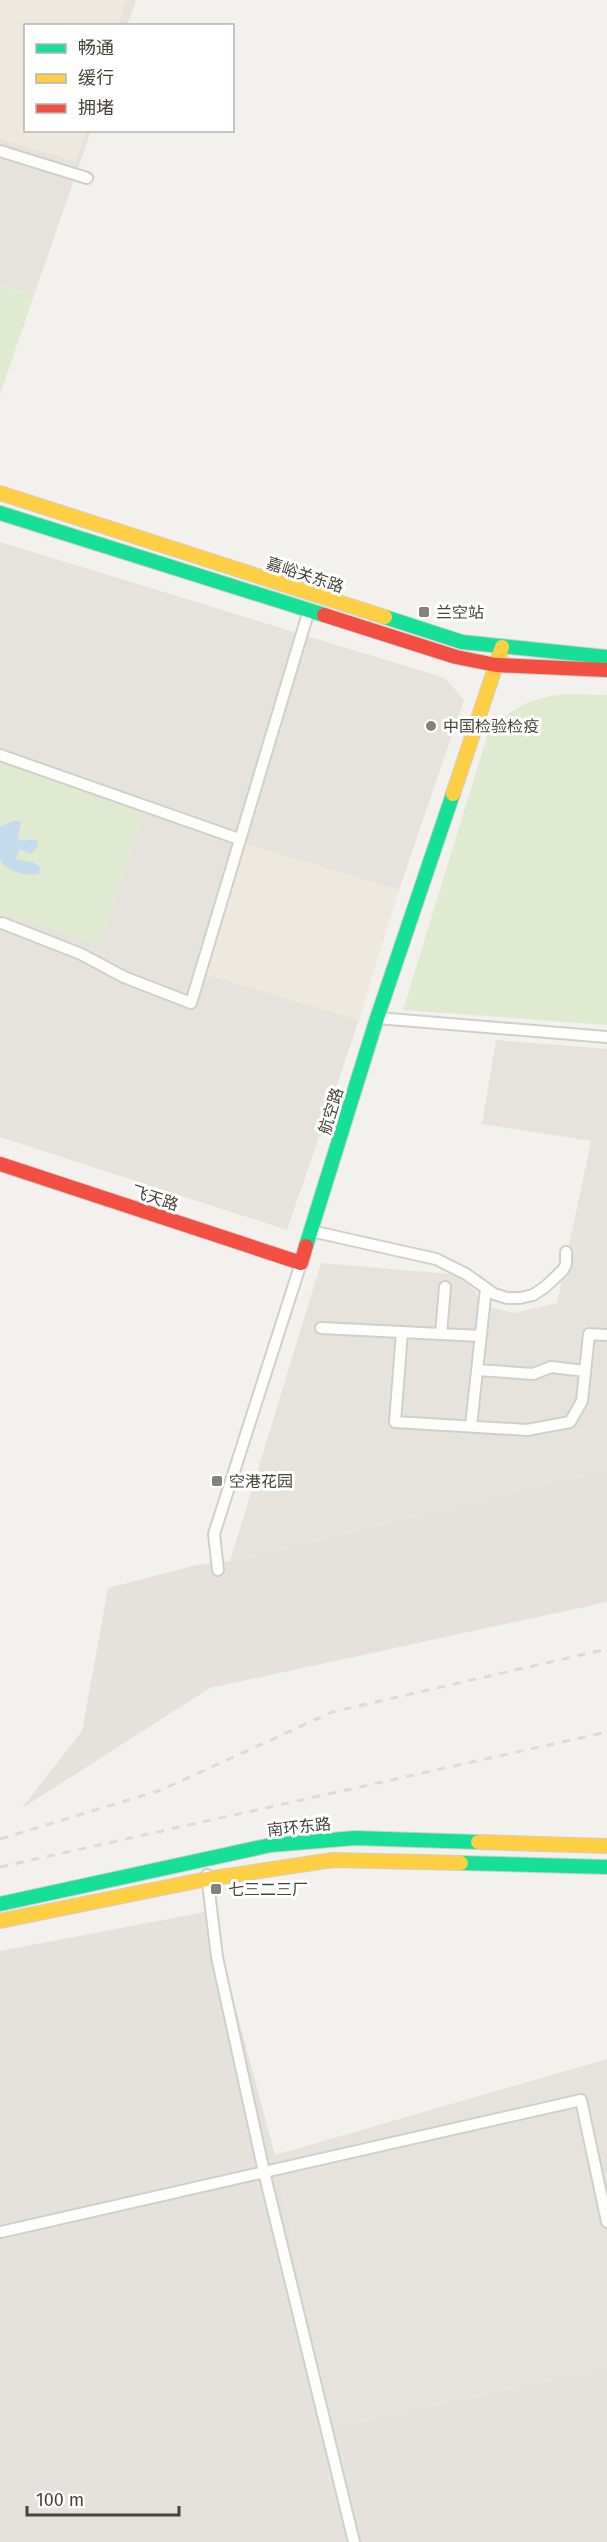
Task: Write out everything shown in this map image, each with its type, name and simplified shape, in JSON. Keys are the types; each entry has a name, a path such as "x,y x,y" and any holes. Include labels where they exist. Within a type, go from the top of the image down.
{"main road":[{"name":"嘉峪关东路","path":"0,493 462,642 607,657"},
{"name":"嘉峪关东路","path":"0,513 456,657 496,665 607,670"},
{"name":"航空路","path":"301,1263 377,1018 502,647"},
{"name":"飞天路","path":"0,1164 301,1263"},
{"name":"南环东路","path":"0,1904 271,1845 355,1838 607,1846"},
{"path":"0,1921 207,1879 333,1860 607,1867"}],"street":[{"path":"0,151 87,178"},
{"path":"1,925 81,954 124,977 191,1003 309,610"},
{"path":"0,755 239,839"},
{"path":"377,1018 607,1037"},
{"path":"311,1231 436,1259 507,1298 533,1295 563,1270 566,1264 566,1252"},
{"name":"航空路","path":"218,1570 214,1534 301,1263"},
{"path":"441,1334 445,1287"},
{"path":"471,1426 486,1288"},
{"path":"321,1328 481,1336"},
{"path":"402,1332 395,1422 526,1430 570,1422 582,1401 589,1334 607,1335"},
{"path":"477,1370 533,1374 551,1367 585,1371"},
{"path":"205,1858 217,1957 264,2172 354,2542"},
{"path":"1,2232 581,2100 607,2222"}],"shaded area":[{"path":"0,0 136,0 127,24 24,24 24,132 91,132 34,295 0,285"},
{"path":"0,0 126,0 118,24 24,24 24,132 86,132 76,162 0,139"},
{"path":"0,542 445,678 464,700 399,890 241,843 202,973 359,1020 287,1230 0,1137"},
{"path":"241,843 399,890 359,1020 201,973"},
{"name":"空港花园","path":"496,1040 607,1049 607,1469 230,1561 321,1263 449,1274 463,1280 475,1291 482,1305 514,1313 557,1303 591,1141 482,1124"},
{"path":"607,1469 607,1602 210,1688 21,1809 82,1731 108,1588 196,1565 230,1561"},
{"path":"210,1911 275,2155 332,2427 607,2367 607,2542 0,2542 0,1951"},
{"path":"607,2059 607,2367 332,2427 275,2155"}],"green space":[{"path":"0,285 34,295 0,395"},
{"path":"565,694 607,695 607,1025 403,1010 489,730 515,709 542,698"},
{"path":"0,758 145,805 99,945 0,913"}],"water":[{"path":"13,821 21,821 18,838 21,841 36,839 38,847 31,854 20,849 16,859 34,863 40,867 39,874 16,872 2,863 0,827"}],"railway":[{"path":"0,1839 161,1790 332,1712 607,1649"},
{"path":"0,1867 607,1732"}],"traffic: fast":[{"path":"0,513 324,615"},
{"path":"385,617 462,642 607,657"},
{"path":"306,1246 377,1018 453,794"},
{"path":"0,1904 271,1845 355,1838 478,1842"},
{"path":"461,1863 607,1867"}],"traffic: slow":[{"path":"0,493 385,617"},
{"path":"453,794 502,647"},
{"path":"478,1842 607,1846"},
{"path":"0,1921 207,1879 333,1860 461,1863"}],"traffic: jam":[{"path":"324,615 456,657 496,665 607,670"},
{"path":"0,1164 301,1263 306,1246"}],"place":[{"name":"兰空站","path":"424,612"},
{"name":"中国检验检疫","path":"431,726"},
{"name":"空港花园","path":"217,1481"},
{"name":"七三二三厂","path":"216,1889"}]}
